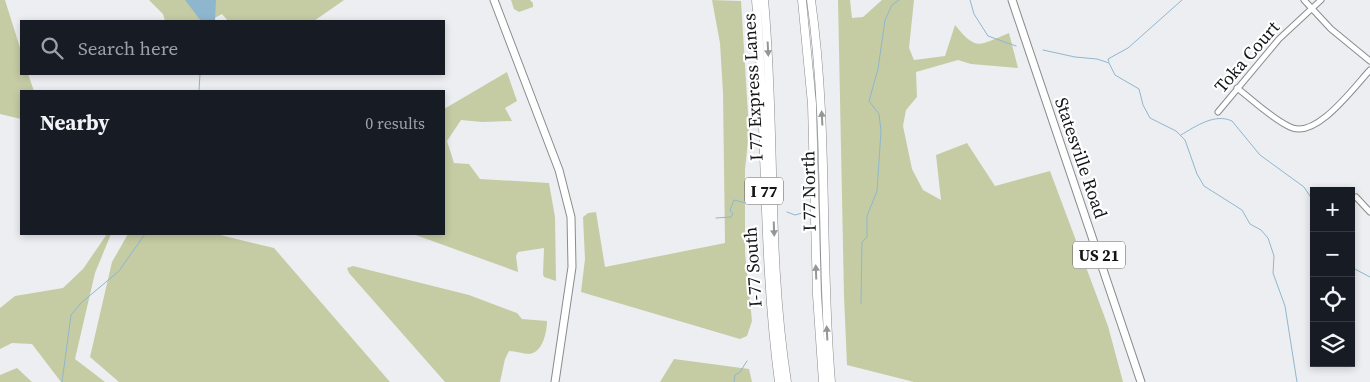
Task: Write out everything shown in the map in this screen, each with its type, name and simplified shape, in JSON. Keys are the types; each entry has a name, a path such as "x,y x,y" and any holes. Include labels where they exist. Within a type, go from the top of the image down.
{"highway":[{"name":"I-77 South","path":"756,0 761,70 767,256 779,382"},
{"name":"I 77 Express Lanes","path":"764,0 770,79 776,284 787,382"},
{"path":"802,0 813,131 817,295 822,382"},
{"name":"I 77 North","path":"811,0 822,103 826,295 831,382"}],"main road":[{"path":"494,0 559,170 571,217 571,272 555,382"},
{"name":"Statesville Road","path":"1012,0 1141,382"}],"street":[{"path":"1304,0 1331,29 1370,61"},
{"name":"Toka Court","path":"1218,112 1279,39 1321,0"},
{"path":"1238,88 1290,127 1305,129 1324,119 1370,70"},
{"path":"1356,198 1370,212"}],"green space":[{"path":"0,0 5,0 20,48 20,75 28,75 34,90 20,90 20,119 0,114"},
{"path":"149,0 344,0 315,20 227,20 222,14 211,20 165,20 163,14"},
{"path":"511,0 530,0 533,3 533,7 519,12 514,9"},
{"path":"712,0 741,1 749,130 745,170 745,253 752,321 747,336 740,339 581,292 585,259 583,217 588,213 596,212 605,267 725,243 723,93 720,43"},
{"path":"838,0 850,0 852,18 863,17 882,0 914,0 909,48 914,60 945,56 955,25 968,39 979,44 1009,33 1018,68 971,64 958,60 916,72 917,97 906,110 903,126 912,169 923,190 941,200 936,155 967,143 995,186 1050,171 1108,326 1123,382 914,382 847,365"},
{"path":"507,72 517,101 505,108 512,121 482,122 461,120 447,141 454,163 469,164 480,179 549,183 555,217 556,281 544,277 544,248 518,252 516,256 518,272 416,235 445,235 445,108"},
{"path":"106,235 111,235 95,273 75,359 105,382 61,382 32,344 12,343 0,349 0,308 15,296 63,288 83,269"},
{"path":"127,235 220,235 274,248 390,382 119,382 90,357 112,262"},
{"path":"353,266 469,295 517,313 522,319 547,321 541,346 534,353 529,354 509,351 505,359 500,382 445,382 349,273 347,268"},
{"path":"674,359 749,369 752,382 660,382"},
{"path":"17,368 32,382 0,382 0,375"}],"water":[{"path":"185,0 216,0 215,20 200,20"}],"waterway":[{"path":"861,304 862,242 867,237 867,216 877,191 881,131 879,114 869,101 878,69 885,20 892,5 899,0"},
{"path":"970,0 974,14 988,36 1016,46"},
{"path":"1109,62 1108,59 1128,48 1182,0"},
{"path":"1043,50 1075,57 1097,59 1109,63 1115,75 1139,89 1143,105 1150,118 1176,131 1185,140 1197,174 1204,186 1242,210 1250,224 1261,230 1268,238 1274,256 1273,273 1285,306 1297,382"},
{"path":"199,90 200,75"},
{"path":"1181,135 1212,120 1226,119 1232,121 1260,155 1304,187 1310,196"},
{"path":"716,218 731,217 733,214 730,210 734,200 750,204"},
{"path":"787,212 795,215 802,213"},
{"path":"62,382 71,315 81,303 119,271 144,235"},
{"path":"1355,269 1370,277"},
{"path":"734,382 735,375 740,372 747,361"}]}
